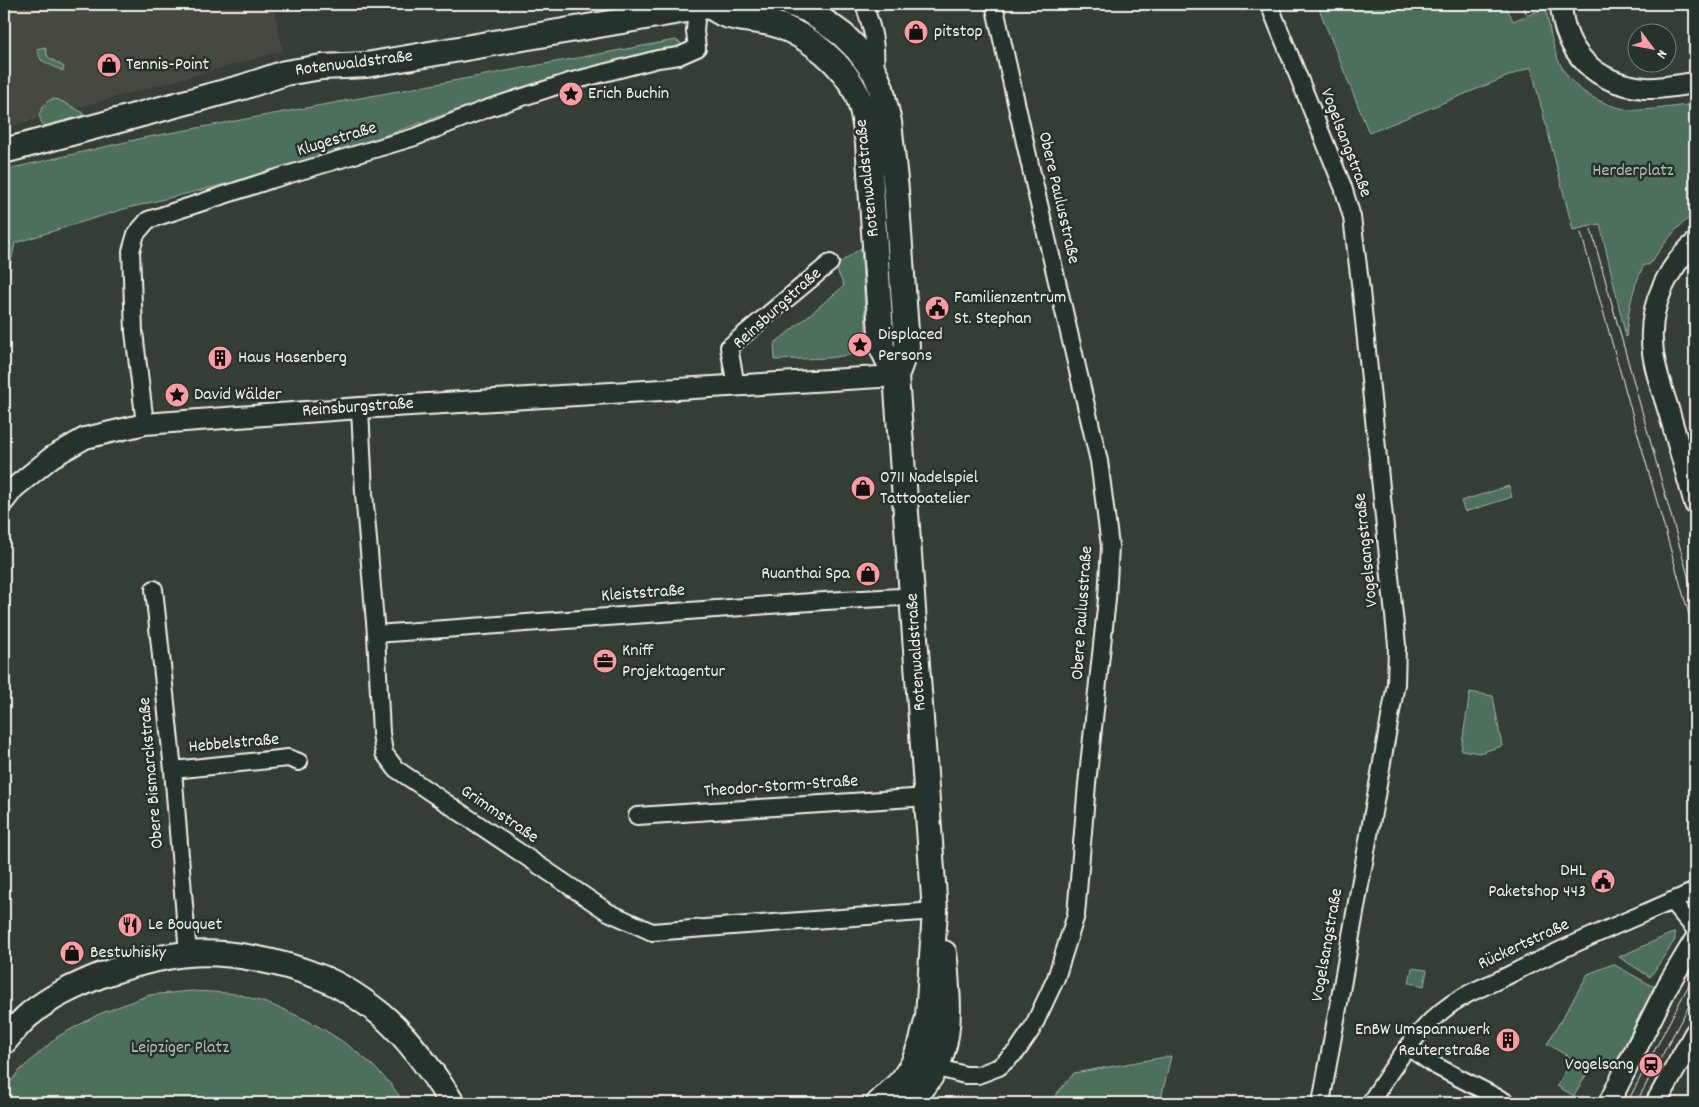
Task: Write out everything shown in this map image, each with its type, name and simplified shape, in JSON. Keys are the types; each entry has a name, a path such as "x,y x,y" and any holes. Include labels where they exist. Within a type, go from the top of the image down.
{"main road":[{"path":"765,4 779,26"},
{"name":"Rotenwaldstraße","path":"791,4 808,10 843,35 858,50 875,73 881,88 889,122 896,190 907,346 896,376"},
{"name":"Rotenwaldstraße","path":"4,151 235,89 286,73 322,67 366,65 707,5 724,14 779,26 817,47 829,58 857,94 868,143 870,195 875,239 882,348 896,376 928,797 935,919 928,1017 922,1041 914,1064 902,1081 879,1103"},
{"path":"870,195 880,201 888,202 896,190"},
{"name":"Rotenwaldstraße","path":"908,1103 930,1079 937,1068 948,1035 948,1003 944,955 935,919"},
{"path":"4,1042 29,1015 48,1001 72,988 120,968 188,954 230,956 275,963 322,978 356,996 380,1013 397,1030 452,1103"}],"street":[{"name":"Rotenwaldstraße","path":"864,4 874,34 876,51 875,73"},
{"name":"Obere Paulusstraße","path":"914,1064 978,1075 999,1067 1017,1051 1032,1029 1056,978 1076,914 1087,784 1107,599 1110,546 1099,461 1034,187 994,4"},
{"name":"Vogelsangstraße","path":"1269,4 1343,187 1352,217 1397,645 1396,684 1321,1103"},
{"path":"1561,4 1567,34 1576,53 1603,77 1623,84 1646,88 1695,83"},
{"name":"Klugestraße","path":"145,424 134,332 131,251 136,234 148,220 270,180 414,137 486,109 569,82 658,59 679,56 697,48 695,31 707,5"},
{"path":"1695,243 1685,251 1666,280 1657,302 1652,323 1652,342 1660,380 1695,504"},
{"name":"Reinsburgstraße","path":"736,386 730,347 830,263"},
{"name":"Reinsburgstraße","path":"4,501 14,488 52,457 84,438 145,424 360,408 896,376"},
{"name":"Grimmstraße","path":"360,408 381,733 384,753 396,769 608,912 652,932 935,919"},
{"name":"Obere Bismarckstraße","path":"154,589 173,770 188,954"},
{"name":"Kleiststraße","path":"376,634 900,597 913,594"},
{"name":"Hebbelstraße","path":"173,770 288,758 299,762"},
{"name":"Theodor-Storm-Straße","path":"637,816 928,797"},
{"name":"Rückertstraße","path":"1408,1047 1442,1012 1468,993 1548,955 1695,891"},
{"path":"1671,901 1695,929"},
{"path":"1609,1103 1668,985 1695,940"},
{"path":"1656,1103 1695,1033"},
{"path":"1370,1103 1398,1059 1408,1047 1434,1064 1508,1103"}],"shaded area":[{"path":"4,4 273,4 283,51 4,128"}],"green space":[{"name":"Herderplatz","path":"1317,4 1505,4 1513,21 1546,8 1552,39 1561,65 1577,87 1590,96 1611,105 1630,110 1695,104 1695,213 1675,231 1649,265 1644,265 1636,282 1631,300 1626,337 1600,224 1573,230 1531,67 1369,133"},
{"path":"675,40 681,43 679,48 661,50 513,90 299,166 124,209 15,243 4,297 4,170 143,138"},
{"path":"45,47 48,57 64,67 63,71 41,60 37,49"},
{"path":"54,99 82,112 83,115 43,126 39,115 46,103"},
{"path":"861,248 867,344 862,353 828,358 775,360 774,344 844,286 835,266"},
{"path":"1509,486 1512,497 1465,512 1461,501"},
{"path":"1470,692 1493,696 1502,746 1479,753 1461,750"},
{"path":"1675,933 1675,940 1650,977 1619,957 1670,934"},
{"path":"1613,964 1654,987 1612,1070 1594,1061 1574,1096 1557,1086 1573,1059 1547,1044 1588,974"},
{"path":"1412,968 1427,970 1424,986 1409,983"},
{"name":"Leipziger Platz","path":"191,991 237,994 283,1009 303,1018 342,1041 360,1055 392,1086 404,1103 4,1103 4,1091 18,1072 57,1037 97,1015 149,995"},
{"path":"1171,1056 1160,1103 1049,1103 1074,1073"}],"tram line":[{"path":"1523,4 1526,13"},
{"path":"1532,4 1534,11"},
{"path":"1591,229 1695,601"},
{"path":"1581,233 1695,636"},
{"path":"1627,1103 1695,973"},
{"path":"1636,1103 1695,995"}],"place":[{"name":"pitstop","path":"916,32"},
{"name":"Tennis-Point","path":"109,65"},
{"name":"Erich Buchin","path":"571,94"},
{"name":"Familienzentrum St. Stephan","path":"937,308"},
{"name":"Displaced Persons","path":"860,345"},
{"name":"Haus Hasenberg","path":"220,358"},
{"name":"David Wälder","path":"177,395"},
{"name":"0711 Nadelspiel Tattooatelier","path":"863,488"},
{"name":"Ruanthai Spa","path":"868,574"},
{"name":"Kniff Projektagentur","path":"605,661"},
{"name":"DHL Paketshop 443","path":"1603,881"},
{"name":"Le Bouquet","path":"130,925"},
{"name":"Bestwhisky","path":"72,953"},
{"name":"EnBW Umspannwerk Reuterstraße","path":"1508,1040"},
{"name":"Vogelsang","path":"1651,1065"}]}
